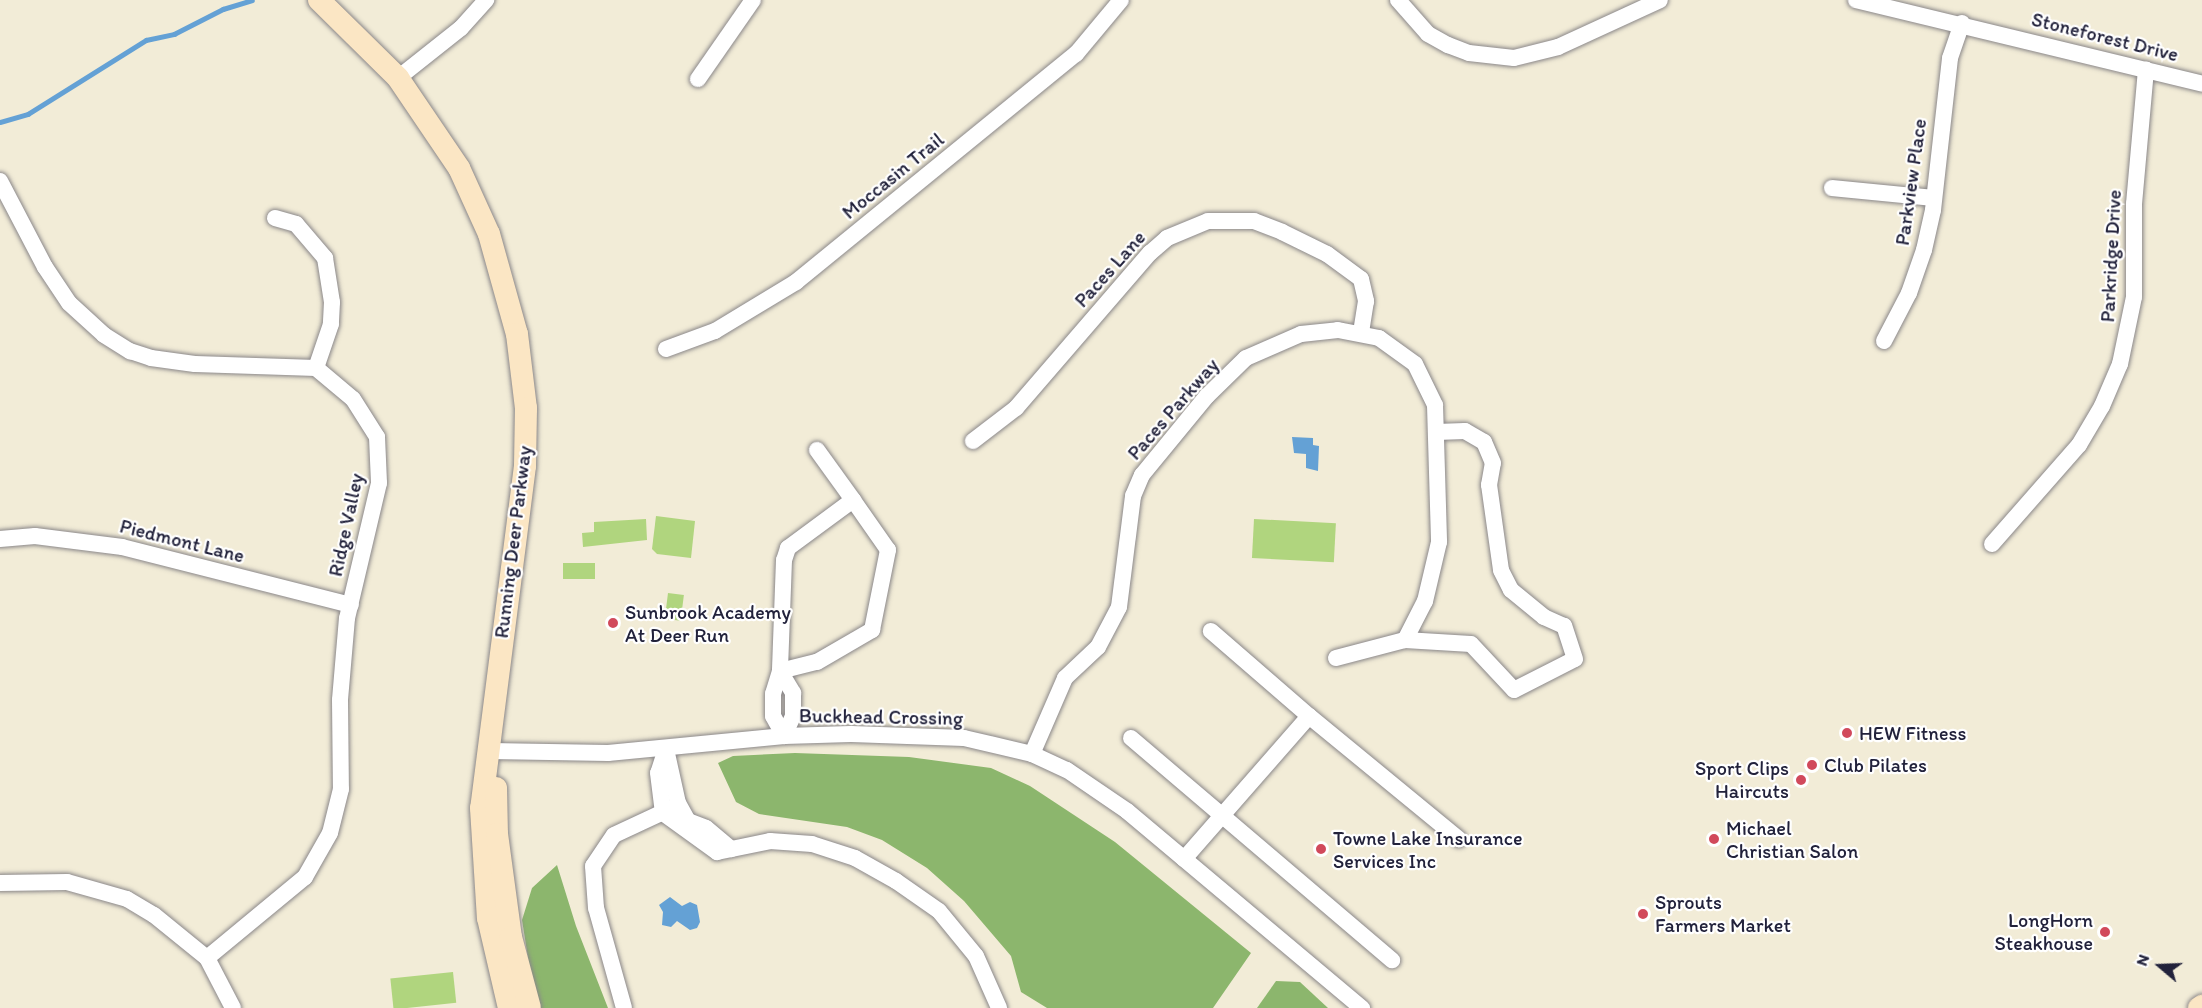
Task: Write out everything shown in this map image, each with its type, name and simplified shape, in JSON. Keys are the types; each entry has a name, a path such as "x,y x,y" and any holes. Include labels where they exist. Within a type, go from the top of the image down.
{"street":[{"name":"Running Deer Parkway","path":"319,0 398,78 446,146 472,195 502,271 521,356 526,408 525,466 490,751 481,781 483,875 493,947 509,1008"},
{"path":"398,78 461,28 486,0"},
{"path":"698,79 753,0"},
{"name":"Moccasin Trail","path":"666,350 715,331 796,282 1076,54 1121,0"},
{"path":"1398,0 1428,34 1448,45 1469,53 1514,57 1558,47 1660,0"},
{"name":"Stoneforest Drive","path":"1856,0 1962,23 2202,84"},
{"name":"Parkview Place","path":"1884,341 1918,272 1934,198 1950,58 1962,23"},
{"name":"Parkridge Drive","path":"1992,544 2079,445 2102,406 2120,364 2134,297 2134,204 2146,70"},
{"path":"0,181 45,267 69,303 104,335 130,351 195,364 316,368 331,324 332,302 325,258 296,224 275,218"},
{"path":"1832,188 1934,198"},
{"name":"Paces Lane","path":"973,441 1016,408 1150,253 1167,238 1208,221 1254,221 1326,254 1361,279 1366,301 1361,332"},
{"name":"Paces Parkway","path":"1032,754 1065,678 1098,647 1119,607 1133,496 1142,475 1207,396 1246,358 1301,334 1338,330 1361,332 1399,349 1415,364 1435,405 1439,542 1425,601 1406,640"},
{"name":"Ridge Valley","path":"207,958 305,877 330,833 342,789 340,700 351,605 379,483 377,437 353,399 316,368"},
{"path":"1336,658 1406,640 1471,644 1514,690 1575,659 1564,626 1544,617 1511,590 1501,570 1489,485 1493,463 1484,442 1465,431 1436,432"},
{"path":"780,671 818,662 872,630 888,550 817,450"},
{"path":"784,736 773,716 773,694 780,671 784,560 788,548 853,500"},
{"name":"Piedmont Lane","path":"0,539 35,536 122,547 351,605"},
{"path":"1211,631 1309,716 1459,838"},
{"path":"1184,859 1309,716"},
{"name":"Buckhead Crossing","path":"490,751 584,754 666,749 784,736 940,736 1032,754 1067,770 1109,798 1362,1008"},
{"path":"1131,738 1392,960"},
{"path":"666,749 678,805 688,821 706,828 731,849"},
{"path":"666,749 658,773 663,813 717,852 770,841 812,844 855,858 896,881 939,911 976,956 999,1008"},
{"name":"Running Deer Parkway","path":"490,751 511,937 530,1008"},
{"path":"624,1008 596,908 593,866 614,835 678,805"},
{"path":"0,883 67,882 128,899 154,915 207,958 233,1008"}],"green space":[{"path":"656,516 695,521 691,558 657,554 652,549"},
{"path":"646,519 647,540 583,547 582,533 594,532 594,522"},
{"path":"1254,519 1336,523 1334,562 1252,558"},
{"path":"563,563 595,563 595,579 563,579"},
{"path":"668,593 684,595 681,621 665,619"},
{"path":"795,753 909,757 991,768 1030,786 1115,842 1251,953 1213,1008 1047,1008 1021,992 1011,956 964,901 927,868 882,840 847,827 759,814 736,802 718,763 733,756"},
{"path":"557,865 576,926 608,1008 536,1008 522,920 532,888"},
{"path":"453,972 456,1003 393,1008 390,979"},
{"path":"1276,981 1300,982 1328,1008 1257,1008"}],"water":[{"path":"1292,437 1313,438 1313,445 1319,446 1318,471 1306,468 1306,454 1294,453"},
{"path":"670,897 682,906 690,902 697,905 700,922 697,928 690,930 677,921 671,927 662,925 663,912 659,905"}],"waterway":[{"path":"0,122 28,114 146,40 174,34 223,9 252,0"}],"place":[{"name":"Sunbrook Academy At Deer Run","path":"613,623"},
{"name":"HEW Fitness","path":"1847,733"},
{"name":"Club Pilates","path":"1812,765"},
{"name":"Sport Clips Haircuts","path":"1801,780"},
{"name":"Michael Christian Salon","path":"1714,839"},
{"name":"Towne Lake Insurance Services Inc","path":"1321,849"},
{"name":"Sprouts Farmers Market","path":"1643,914"},
{"name":"LongHorn Steakhouse","path":"2105,932"}]}
